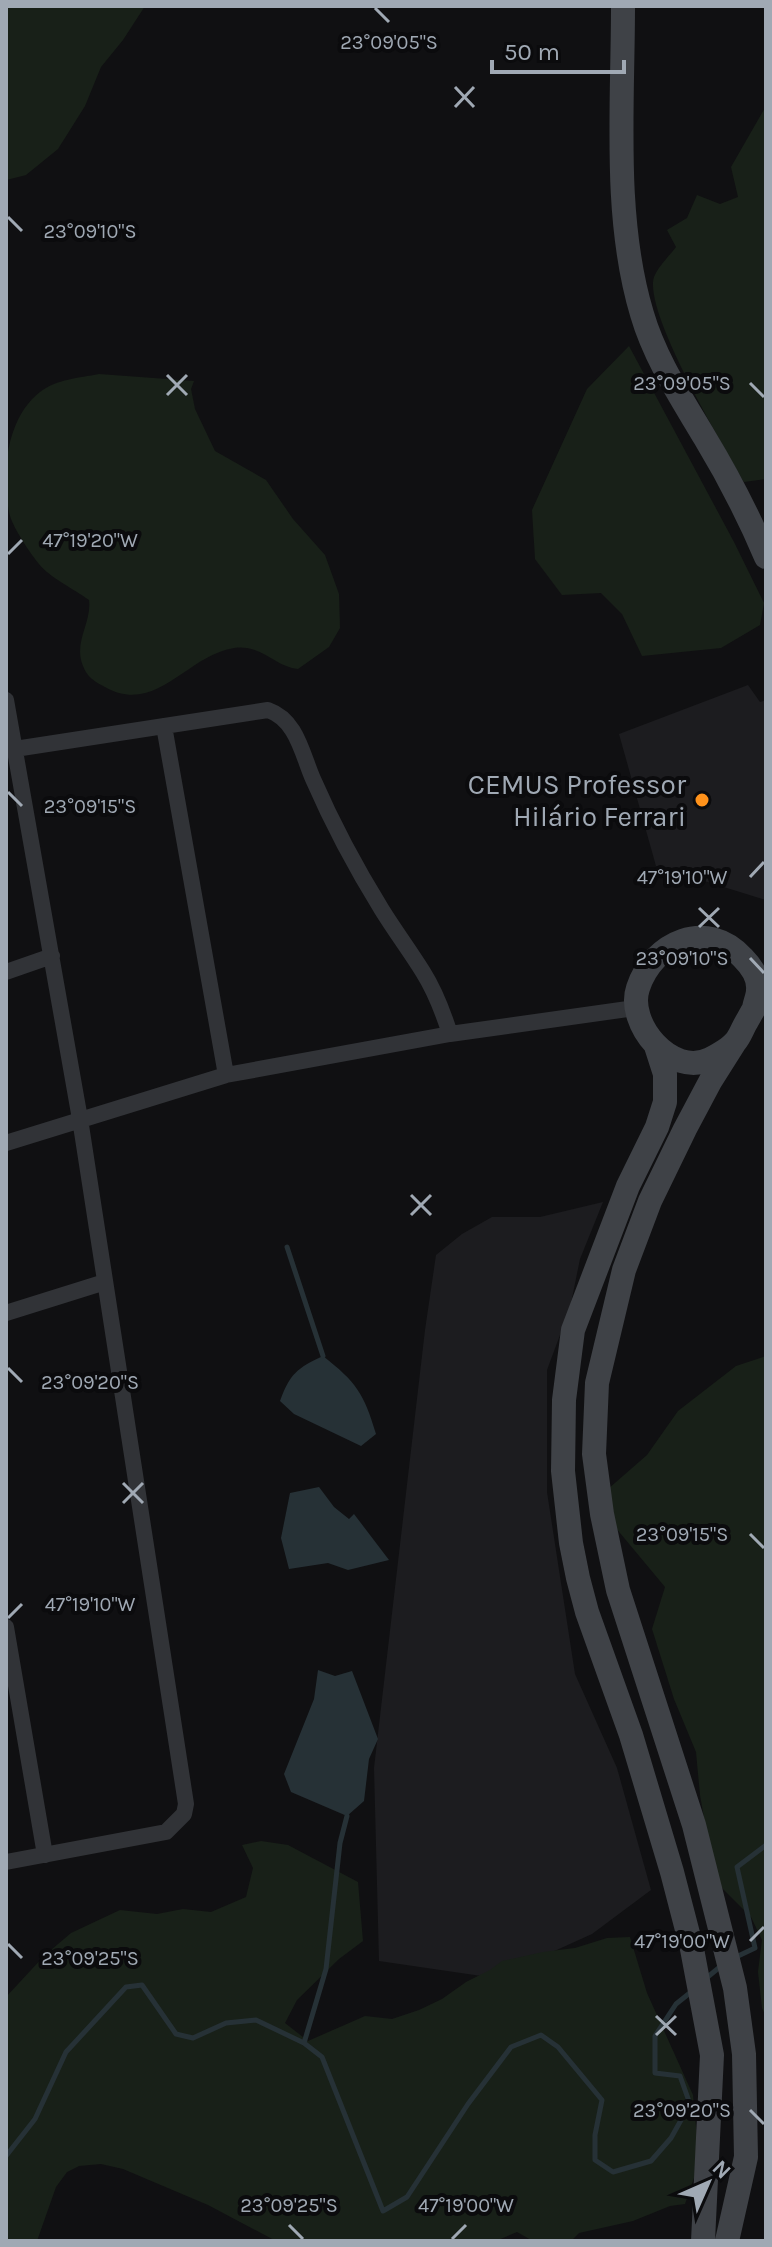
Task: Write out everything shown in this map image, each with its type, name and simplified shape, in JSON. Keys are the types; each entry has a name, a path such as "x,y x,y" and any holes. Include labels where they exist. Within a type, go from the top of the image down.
{"main road":[{"path":"623,6 623,191 628,256 642,316 665,369 710,446 766,557"},
{"path":"703,2241 712,2055 692,1949 650,1796 581,1589 571,1543 563,1471 564,1400 573,1330 628,1186 657,1127 665,1102 665,1074 656,1046 635,1008 636,991 653,959 672,945 705,937 729,945 738,953 755,974 760,999 685,1129 650,1201 624,1270 597,1383 594,1454 602,1514 618,1590 694,1825 728,1961 744,2054 746,2157 727,2241"},
{"path":"729,945 766,949"},
{"path":"656,1046 679,1060 701,1062 735,1042"}],"street":[{"path":"6,700 80,1119 186,1804 184,1814 166,1832 6,1862"},
{"path":"15,749 268,710 282,716 294,732 346,848 436,995 450,1034"},
{"path":"164,726 226,1075"},
{"path":"6,802 23,796"},
{"path":"6,972 52,956"},
{"path":"6,1143 226,1075 450,1034 635,1008"},
{"path":"6,1313 105,1282"},
{"path":"6,1627 45,1855"}],"shaded area":[{"path":"6,6 145,6 101,67 85,106 58,149 26,175 6,180"},
{"path":"766,106 766,479 744,482 672,348 654,294 654,277 676,247 667,230 687,218 697,195 720,204 738,197 731,167"},
{"path":"629,346 764,603 760,625 721,648 642,656 622,614 601,593 562,595 535,559 532,510 587,389"},
{"path":"99,374 194,381 191,389 195,409 215,451 266,480 293,519 325,555 339,594 340,628 329,647 298,669 253,649 234,648 217,653 156,689 140,694 123,694 89,676 83,666 80,649 89,600 43,569 23,541 10,516 6,466 13,432 29,403 40,392 54,384"},
{"name":"CEMUS Professor Hilário Ferrari","path":"748,685 760,702 766,700 766,900 656,866 619,734"},
{"path":"603,1202 580,1259 570,1308 547,1370 547,1492 575,1674 617,1768 651,1890 592,1934 495,1978 379,1961 374,1768 436,1255 462,1234 492,1217 540,1217"},
{"path":"323,1356 351,1381 367,1408 376,1434 361,1446 294,1414 280,1401 296,1373"},
{"path":"766,1356 766,2017 758,1972 762,1940 751,1917 715,1881 696,1752 674,1699 652,1629 665,1587 600,1509 608,1489 647,1455 678,1411 736,1366"},
{"path":"319,1487 334,1507 349,1519 354,1514 389,1560 348,1570 328,1563 289,1569 281,1538 290,1493"},
{"path":"318,1670 335,1676 352,1671 378,1739 369,1759 364,1801 347,1816 291,1792 284,1774 314,1699"},
{"path":"261,1841 288,1845 358,1882 363,1941 339,1959 297,2000 285,2023 308,2041 365,2016 392,2019 419,2010 502,1961 575,1948 607,1938 630,1937 647,1993 693,2095 698,2148 695,2175 685,2204 670,2206 633,2221 579,2233 571,2241 533,2241 517,2232 496,2241 276,2241 208,2205 123,2169 101,2164 79,2166 67,2172 56,2187 37,2241 6,2241 6,1997 44,1956 71,1933 120,1910 157,1914 183,1909 211,1912 246,1897 253,1868 242,1845"}],"waterway":[{"path":"287,1247 323,1356"},
{"path":"304,2043 326,1969 340,1843 347,1816"},
{"path":"736,1957 755,1948 737,1867 766,1845"},
{"path":"704,1980 721,1966"},
{"path":"6,2156 35,2119 66,2052 126,1987 142,1985 176,2034 193,2038 226,2023 256,2020 304,2043 322,2057 383,2211 407,2197 468,2104 511,2047 541,2035 558,2047 602,2100 595,2135 595,2160 613,2172 651,2161 671,2138 690,2104 680,2076 655,2073 655,2036 676,2004 691,1992"}],"place":[{"name":"CEMUS Professor Hilário Ferrari","path":"702,800"}]}
